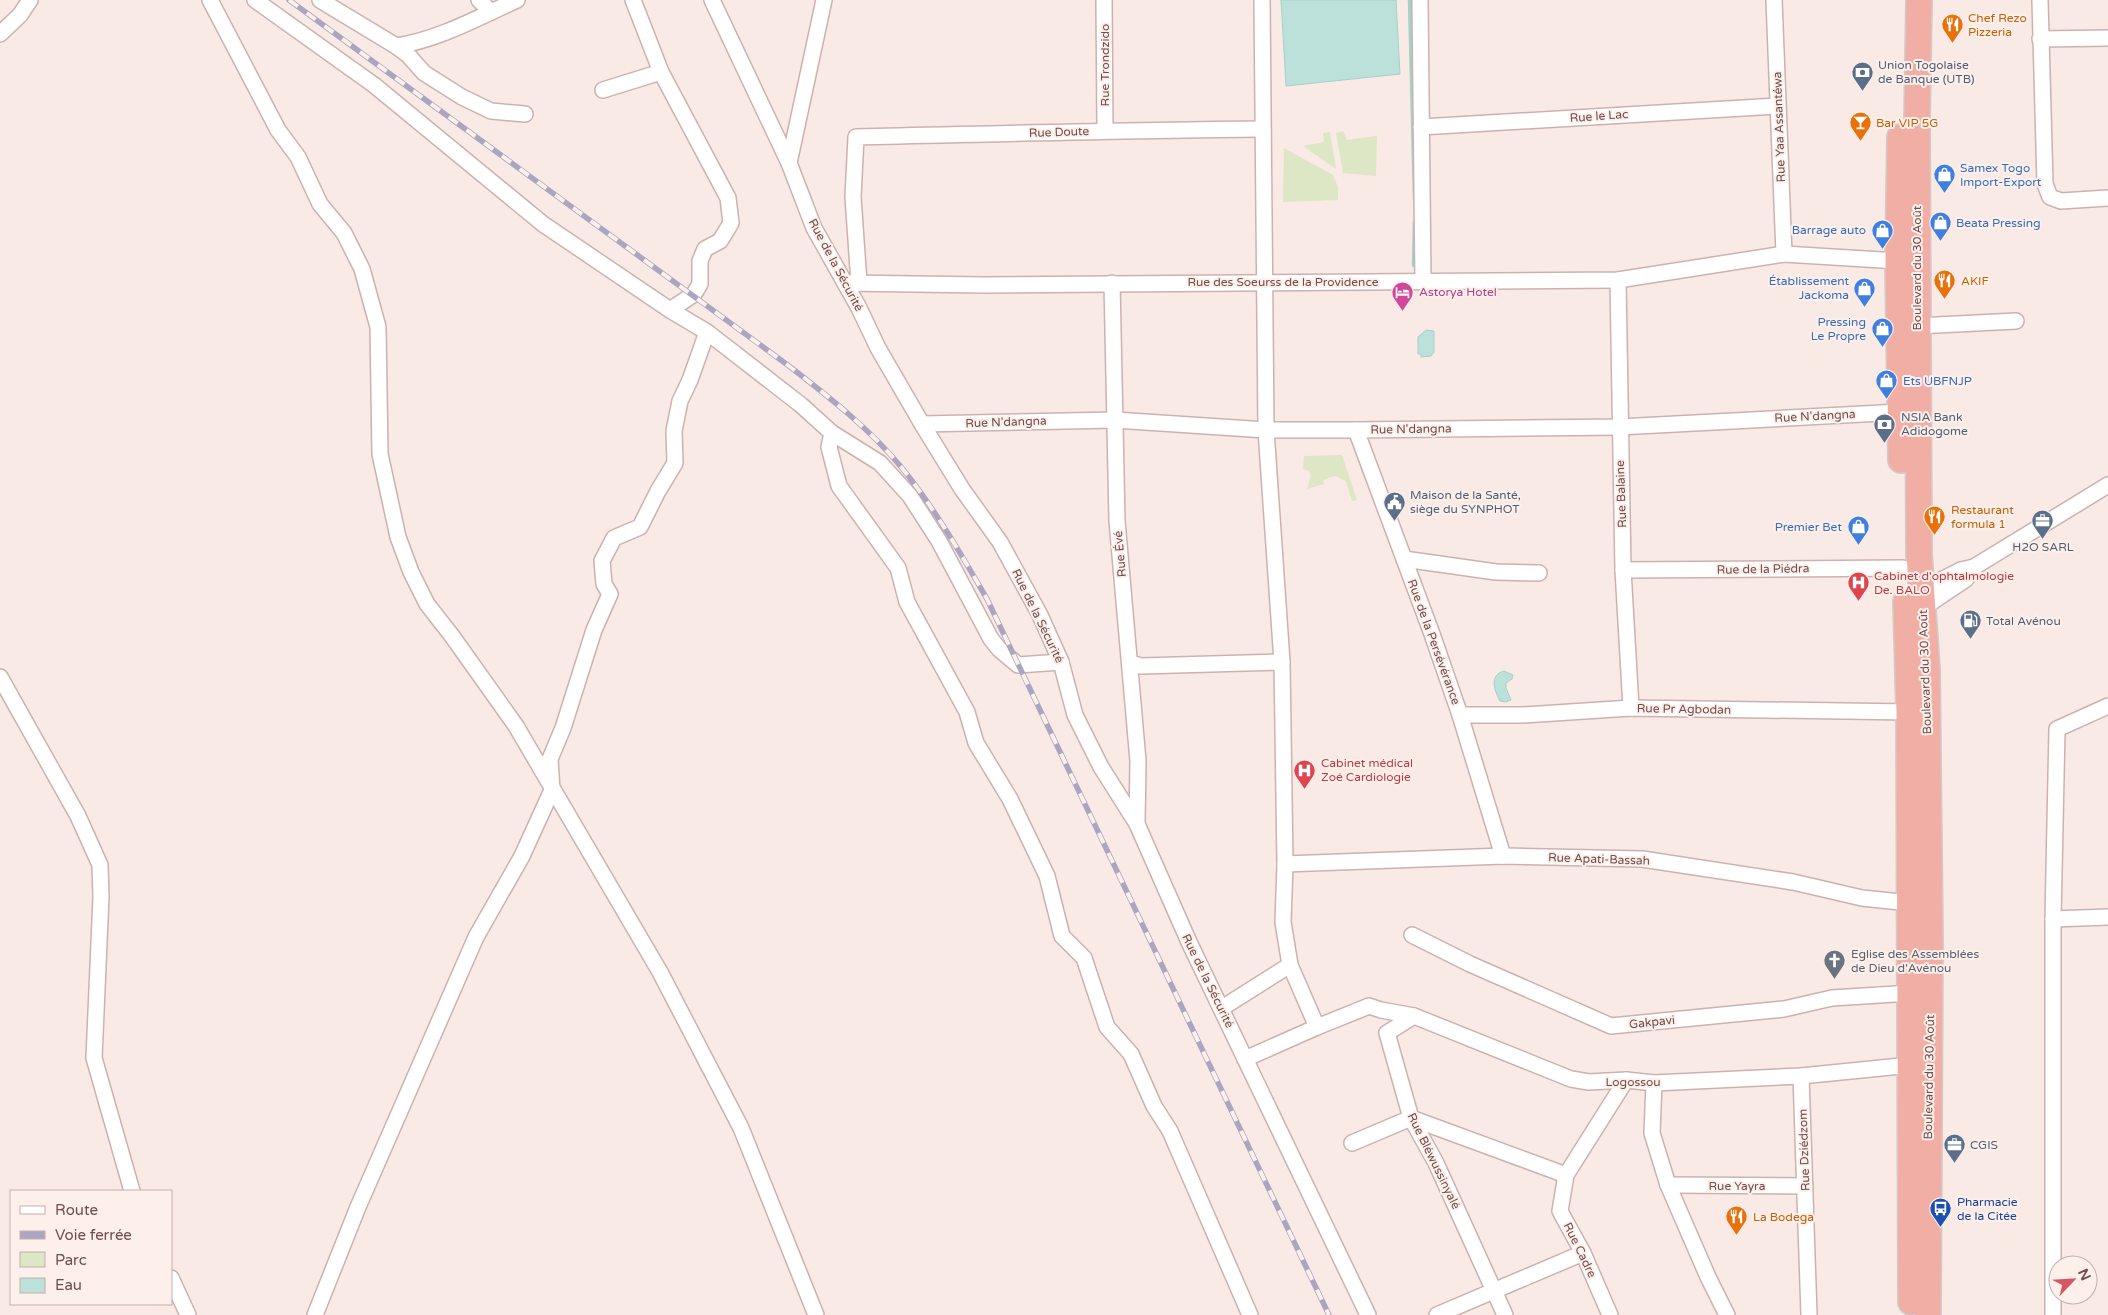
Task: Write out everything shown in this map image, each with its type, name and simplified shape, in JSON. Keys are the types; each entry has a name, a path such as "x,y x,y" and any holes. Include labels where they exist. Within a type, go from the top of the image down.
{"highway":[{"name":"Boulevard du 30 Août","path":"1902,0 1898,261 1900,412 1912,594 1909,712 1911,1315"},
{"name":"Boulevard du 30 Août","path":"1920,0 1917,326 1919,554 1912,594 1927,669 1930,941 1928,1315"}],"street":[{"path":"0,34 20,15 30,0"},
{"path":"210,0 278,130 298,157 320,204 344,233 362,269 378,327 380,454 398,537 411,572 427,604 516,726 660,972 741,1128 816,1315"},
{"path":"255,0 374,85 543,224 670,310 707,332 801,405 832,433 880,463 910,496 939,541 999,649 1018,665 1062,662"},
{"path":"320,0 396,46 408,55 424,73 462,97 491,111 525,114"},
{"path":"479,0 491,12"},
{"path":"396,46 409,44 473,21 517,0"},
{"path":"633,0 661,72 728,198 731,223 720,241 705,249 700,261 700,284 694,294 670,310"},
{"name":"Rue de la Sécurité","path":"712,0 789,163 814,228 852,283 878,348 922,424 962,489 1000,542 1040,615 1062,662 1075,715 1101,767 1138,824 1188,942 1222,1008 1368,1315"},
{"path":"789,163 824,0"},
{"name":"Rue Trondzido","path":"1104,0 1105,130"},
{"path":"1245,1059 1317,1027 1290,965 1283,922 1285,864 1282,662 1266,430 1262,0"},
{"path":"1420,0 1423,282"},
{"name":"Rue Yaa Assantéwa","path":"1774,0 1784,254"},
{"path":"2040,0 2045,184 2050,197 2060,202 2108,198"},
{"path":"2040,39 2108,38"},
{"path":"603,90 661,72"},
{"name":"Rue le Lac","path":"1421,127 1777,106"},
{"name":"Rue Doute","path":"852,283 856,137 1105,130 1263,130"},
{"name":"Rue des Soeurss de la Providence","path":"852,283 984,285 1618,280 1784,254 1898,261"},
{"name":"Rue Balaine","path":"1618,280 1619,427 1623,570 1631,708"},
{"name":"Rue Évé","path":"1112,283 1117,521 1131,663 1138,761 1138,824"},
{"path":"1917,326 2016,321"},
{"path":"315,1315 358,1207 476,937 522,856 552,790 550,759 563,728 594,630 610,594 604,584 602,561 614,538 640,527 676,463 674,431 680,401 690,380 707,332"},
{"name":"Rue N'dangna","path":"922,424 1115,420 1266,430 1619,427 1900,412"},
{"name":"Rue de la Persévérance","path":"1356,430 1460,715 1503,856"},
{"path":"832,433 829,447 838,486 898,568 907,602 967,712 976,743 1010,799 1047,876 1062,936 1084,958 1107,1027 1131,1054 1154,1106 1170,1131 1250,1315"},
{"path":"1912,594 1966,579 1974,567 2108,485"},
{"path":"1404,559 1496,572 1539,572"},
{"name":"Rue de la Piédra","path":"1623,570 1912,594"},
{"path":"1131,663 1141,666 1282,662"},
{"path":"0,677 78,816 100,865 101,898 94,1058 132,1190"},
{"path":"2053,1315 2054,919 2057,730 2108,706"},
{"name":"Rue Pr Agbodan","path":"1460,715 1522,715 1631,708 1909,712"},
{"name":"Rue Apati-Bassah","path":"1285,864 1503,856 1642,859 1792,882 1862,898 1910,903"},
{"path":"2054,919 2108,917"},
{"name":"Gakpavi","path":"1412,935 1470,964 1611,1026 1784,1009 1832,998 1910,992"},
{"path":"1222,1008 1290,965"},
{"name":"Logossou","path":"1317,1027 1369,1006 1414,1016 1571,1079 1589,1082 1626,1080 1654,1083 1801,1076 1911,1065"},
{"name":"Rue Bléwussinyalé","path":"1414,1016 1387,1033 1412,1118 1436,1163 1505,1315"},
{"name":"Rue Dziédzom","path":"1801,1076 1809,1315"},
{"name":"Rue Cadre","path":"1610,1315 1583,1253 1560,1210 1566,1176 1626,1080"},
{"path":"1654,1083 1652,1133 1668,1185 1727,1315"},
{"path":"1352,1143 1412,1118 1566,1176"},
{"name":"Rue Yayra","path":"1668,1185 1806,1186"},
{"path":"1437,1315 1583,1253"},
{"path":"172,1280 188,1315"}],"green space":[{"path":"1343,131 1347,140 1377,136 1376,176 1343,173 1336,133"},
{"path":"1330,132 1336,169 1303,146 1324,142 1323,133"},
{"path":"1284,148 1333,175 1338,187 1338,200 1283,202"},
{"path":"1342,455 1357,500 1352,501 1346,481 1335,476 1323,480 1324,484 1307,489 1311,476 1309,471 1303,469 1304,456"}],"water":[{"path":"1281,0 1396,0 1400,74 1286,86"},
{"path":"1426,330 1434,331 1434,352 1431,356 1421,357 1421,354 1418,354 1418,337"},
{"path":"1504,671 1513,675 1512,679 1506,683 1511,700 1506,702 1500,701 1494,683 1496,676"}],"waterway":[{"path":"1410,0 1415,199"},
{"path":"1414,265 1415,222"}],"railway":[{"path":"289,0 789,366 863,427 902,468 937,516 987,599 1329,1315"}],"place":[{"name":"Chef Rezo Pizzeria","path":"1952,44"},
{"name":"Union Togolaise de Banque (UTB)","path":"1862,91"},
{"name":"Bar VIP 5G","path":"1860,142"},
{"name":"Samex Togo Import-Export","path":"1944,194"},
{"name":"Beata Pressing","path":"1940,242"},
{"name":"Barrage auto","path":"1882,249"},
{"name":"AKIF","path":"1945,300"},
{"name":"Établissement Jackoma","path":"1865,307"},
{"name":"Astorya Hotel","path":"1403,311"},
{"name":"Pressing Le Propre","path":"1882,348"},
{"name":"Ets UBFNJP","path":"1887,400"},
{"name":"NSIA Bank Adidogome","path":"1885,443"},
{"name":"Maison de la Santé, siège du SYNPHOT","path":"1394,521"},
{"name":"Restaurant formula 1","path":"1935,536"},
{"name":"H2O SARL","path":"2043,539"},
{"name":"Premier Bet","path":"1858,546"},
{"name":"Cabinet d'ophtalmologie De. BALO","path":"1858,602"},
{"name":"Total Avénou","path":"1970,640"},
{"name":"Cabinet médical Zoé Cardiologie","path":"1305,789"},
{"name":"Eglise des Assemblées de Dieu d'Avénou","path":"1835,980"},
{"name":"CGIS","path":"1954,1164"},
{"name":"Pharmacie de la Citée","path":"1941,1228"},
{"name":"La Bodega","path":"1737,1236"}]}
